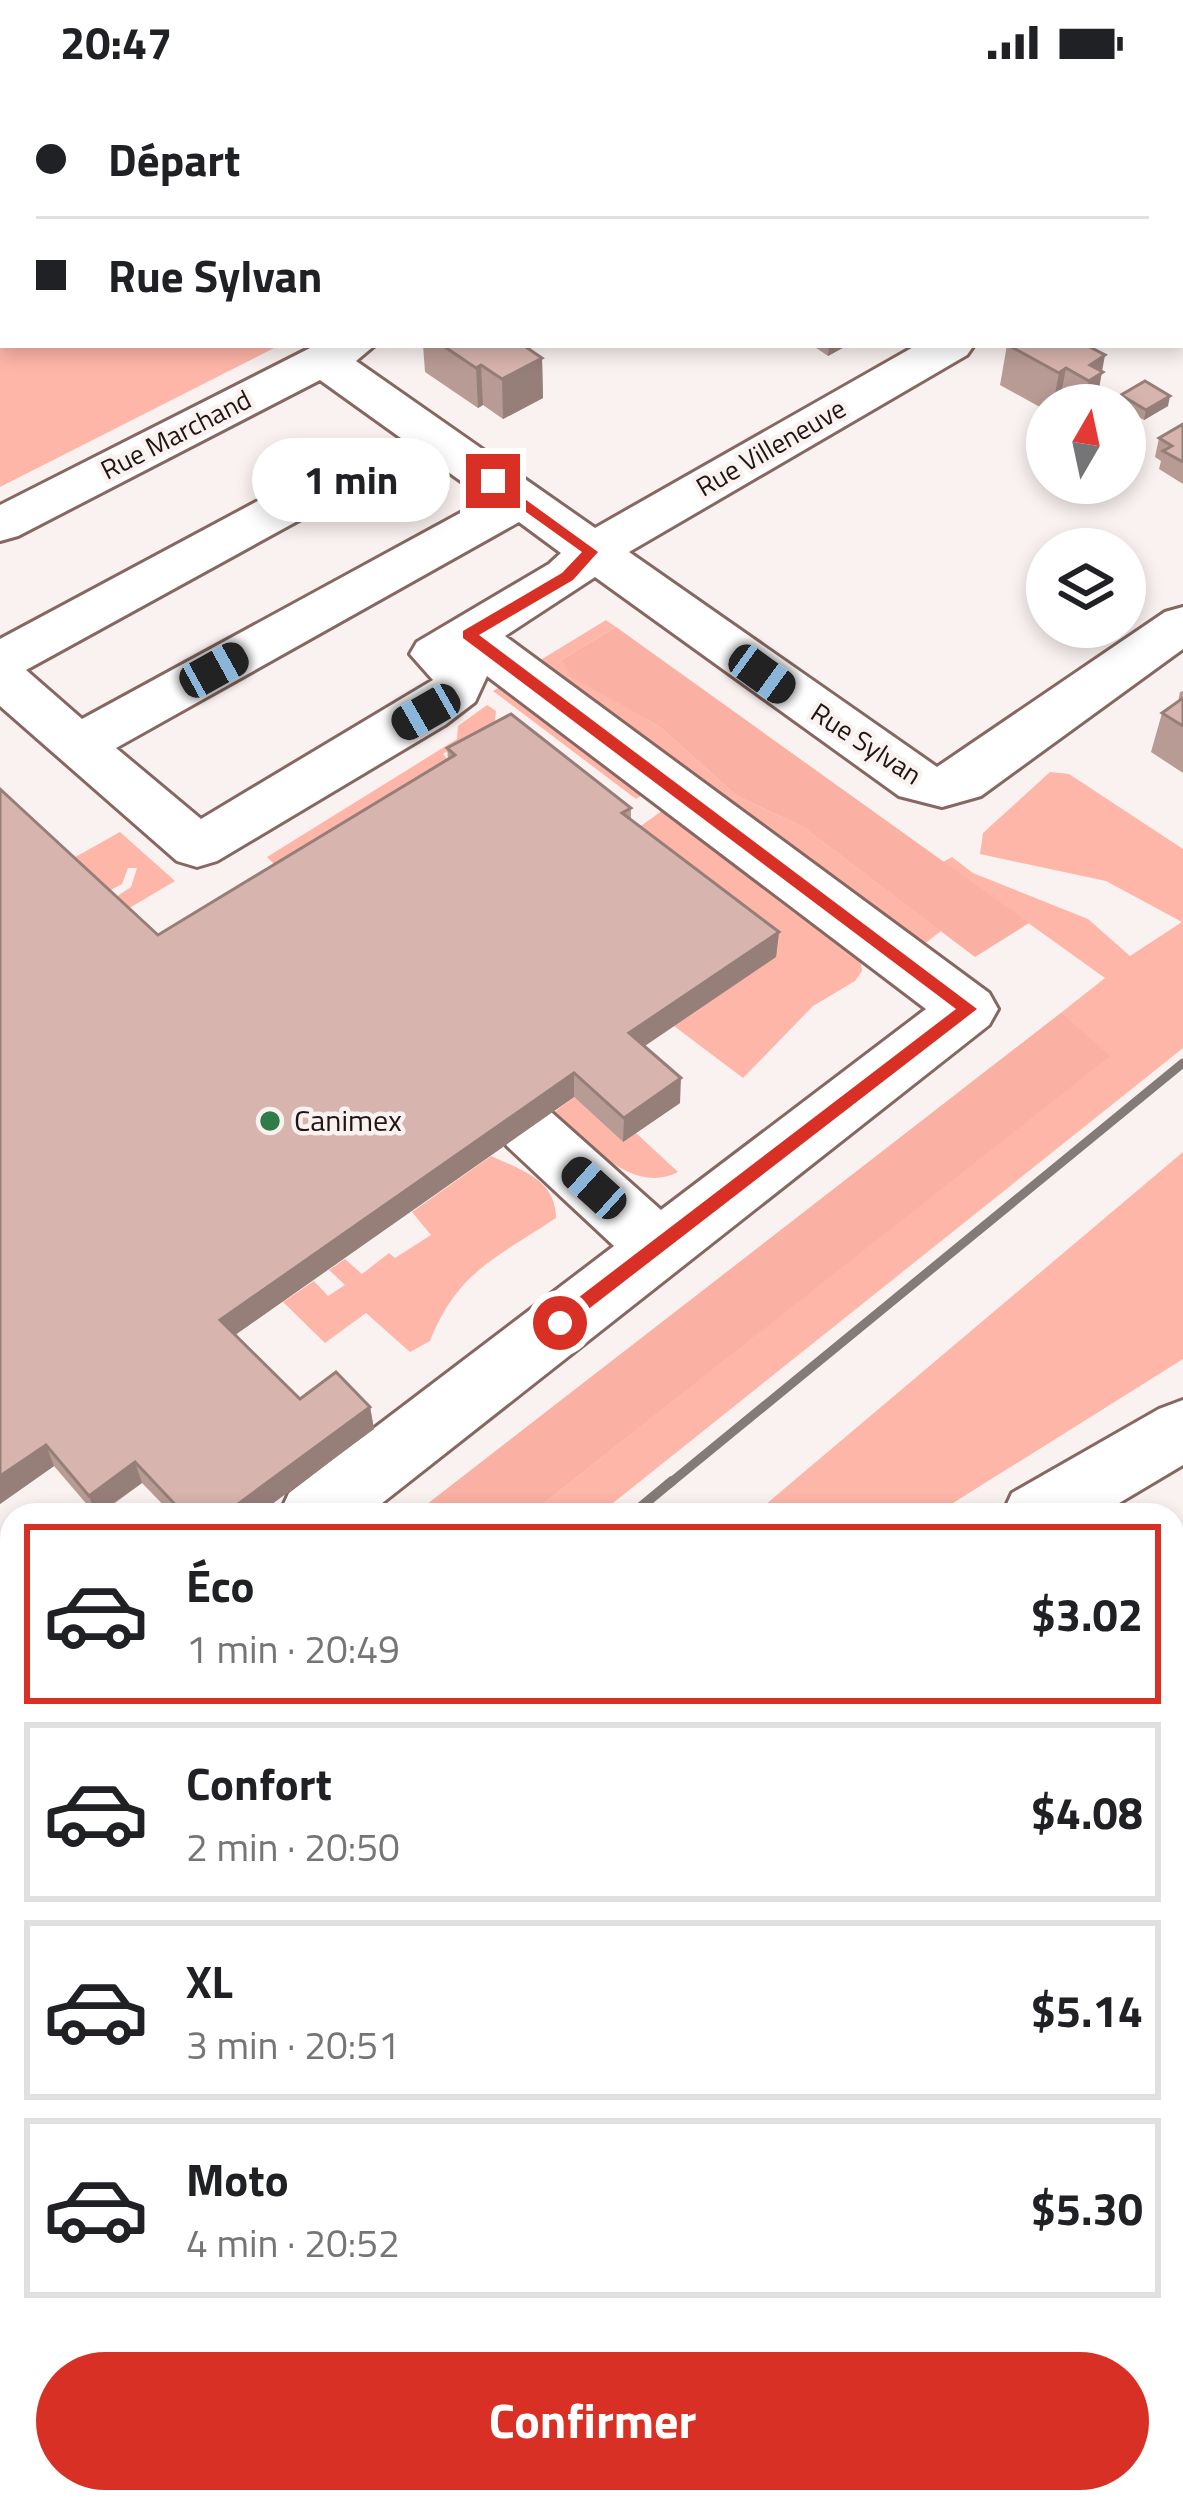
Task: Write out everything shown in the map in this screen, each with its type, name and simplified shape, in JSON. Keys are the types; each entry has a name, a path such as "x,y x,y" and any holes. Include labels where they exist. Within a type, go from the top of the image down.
{"street":[{"name":"Rue Villeneuve","path":"468,635 568,576 591,552 946,348"},
{"name":"Rue Sylvan","path":"338,352 520,500 878,757 920,782 942,788 969,777 1183,624"},
{"name":"Rue Marchand","path":"0,525 338,352"},
{"path":"0,662 357,468"},
{"path":"78,745 520,500"},
{"path":"0,677 197,847 426,712 456,689 461,674 436,654 468,635 968,1009 329,1503"},
{"path":"529,1129 659,1247"},
{"path":"1058,1503 1183,1430"}],"shaded area":[{"path":"0,348 274,348 0,487"},
{"path":"606,620 616,627 561,660 572,677 660,727 737,796 803,827 941,931 914,952 534,664"},
{"path":"616,627 1029,923 975,957 803,827 737,796 660,727 571,677 561,660"},
{"path":"507,683 650,790 636,799 493,691"},
{"path":"487,705 496,711 495,721 443,754 454,766 286,876 267,857 457,739 458,726"},
{"path":"1050,772 1069,774 1183,849 1183,1048 613,1503 544,1503 1109,1056 1062,1012 1105,978 943,862 952,857 973,873 1088,919 1130,956 1182,922 1106,881 980,854 983,833"},
{"path":"670,805 860,956 862,971 855,981 813,1006 743,1078 674,1026 776,957 631,833"},
{"path":"120,832 175,881 116,916 104,905 131,887 137,868 128,868 122,884 96,898 61,865"},
{"path":"1062,1012 1110,1056 544,1503 428,1503"},
{"path":"574,1097 623,1142 636,1133 678,1172 644,1177 611,1162 553,1113"},
{"path":"1183,1152 1183,1359 953,1503 767,1503"},
{"path":"491,1156 543,1185 556,1218 466,1282 430,1341 410,1352 366,1313 325,1343 283,1302 314,1281 328,1296 345,1285 329,1270 345,1259 362,1274 389,1253 395,1258 431,1235 412,1212"}],"building":[{"path":"446,348 527,348 542,358 502,379 481,365 476,368"},
{"path":"1013,348 1092,348 1105,355 1090,365 1103,372 1089,381 1066,368 1059,373"},
{"path":"1145,381 1170,396 1146,410 1146,384 1140,384"},
{"path":"1183,424 1183,462 1163,451 1172,446 1159,438"},
{"path":"1183,698 1183,726 1162,713"},
{"name":"Canimex","path":"511,714 631,808 622,813 779,932 629,1033 681,1078 624,1118 574,1073 220,1320 300,1399 336,1372 370,1407 239,1503 174,1503 135,1462 89,1496 46,1445 0,1476 0,789 158,935 455,755 447,748"}],"railway":[{"path":"669,1484 1183,1063"},
{"path":"645,1503 672,1481"}],"place":[{"name":"Canimex","path":"270,1121"}],"route":[{"path":"493,481 591,552 568,576 468,635 968,1009 560,1323"}]}
